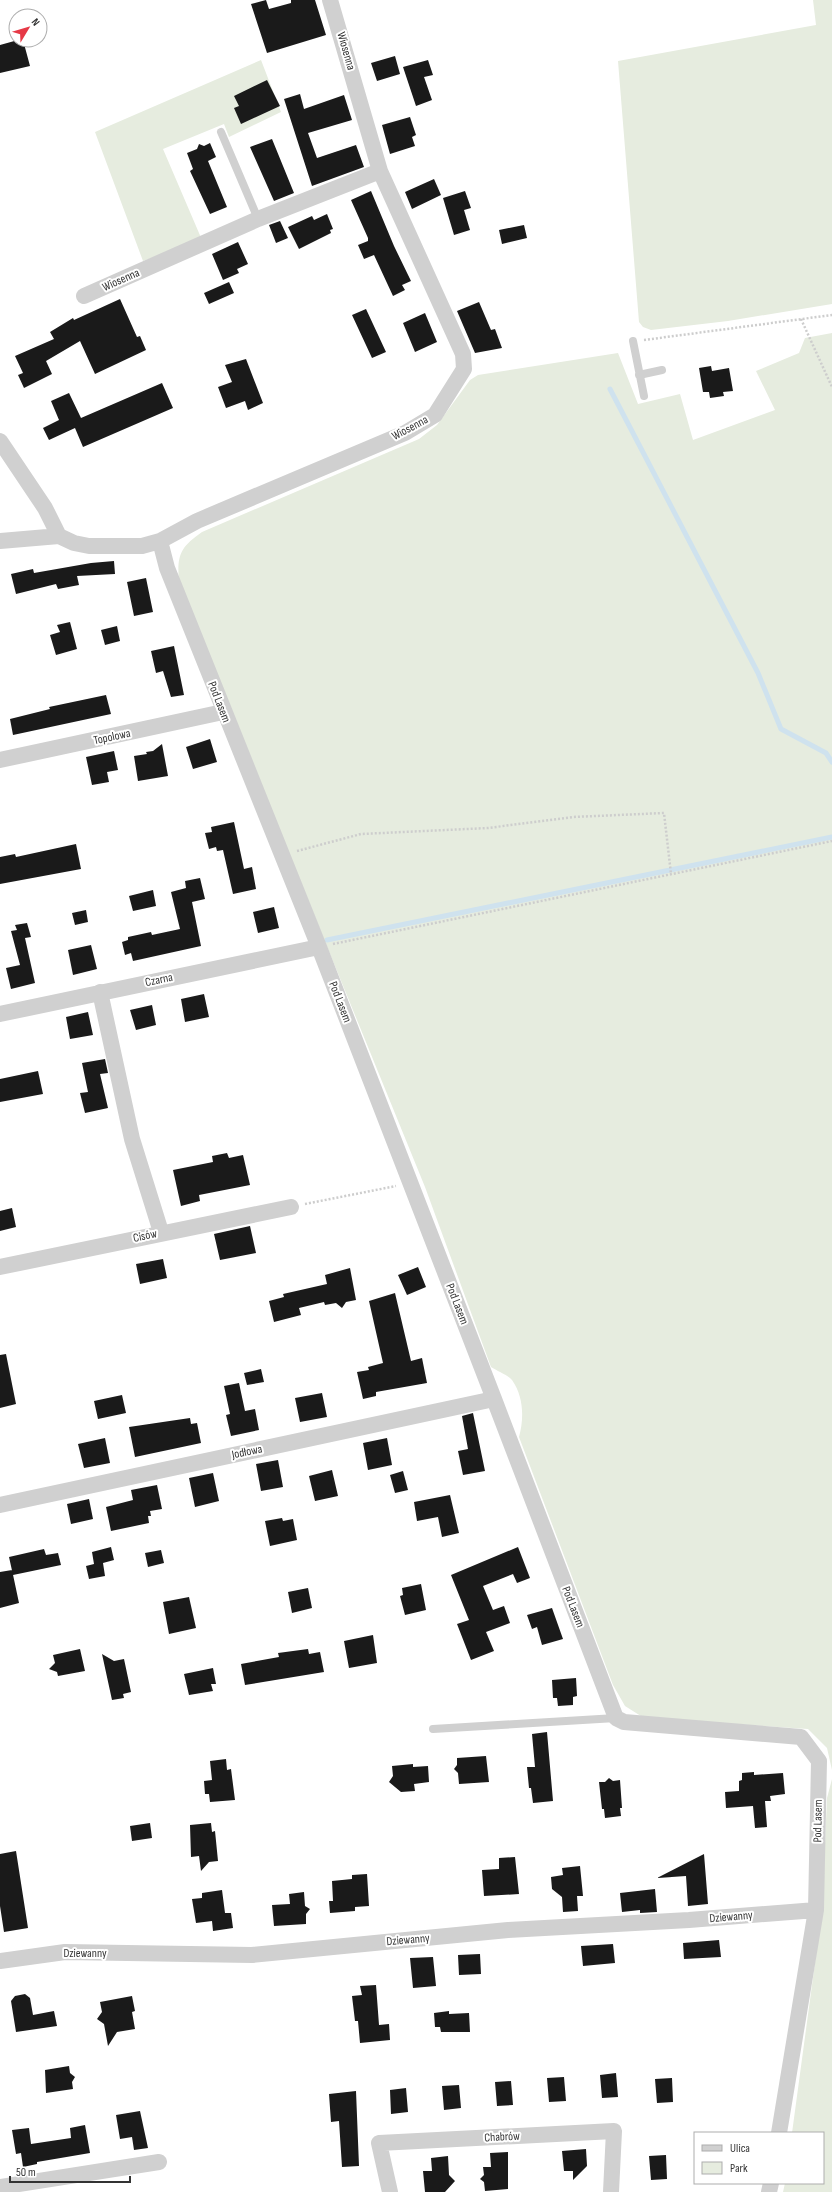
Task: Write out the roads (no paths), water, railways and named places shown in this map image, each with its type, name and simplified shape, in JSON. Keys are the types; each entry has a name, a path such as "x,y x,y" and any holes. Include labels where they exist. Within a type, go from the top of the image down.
{"street":[{"name":"Wiosenna","path":"160,541 197,521 406,432 435,415 464,369 463,354 380,171 330,0"},
{"name":"Wiosenna","path":"84,296 258,219 380,171"},
{"path":"0,441 45,508 59,536"},
{"path":"0,541 59,536 74,543 88,546 142,546 160,541"},
{"name":"Pod Lasem","path":"160,541 167,568 223,712 319,947 616,1718 624,1722 800,1736 819,1761 816,1910 779,2132"},
{"name":"Topolowa","path":"0,760 223,712"},
{"name":"Czarna","path":"0,1014 319,947"},
{"path":"100,992 132,1139 161,1232"},
{"name":"Cisów","path":"0,1267 161,1232 291,1207"},
{"name":"Jodłowa","path":"0,1505 494,1399"},
{"name":"Dziewanny","path":"0,1961 65,1952 252,1955 508,1930 689,1920 816,1910"},
{"name":"Chabrów","path":"390,2192 379,2143 614,2131 611,2192"},
{"path":"0,2187 159,2162"}],"lane":[{"path":"222,132 258,219"},
{"path":"633,341 644,396"},
{"path":"639,375 662,370"},
{"path":"433,1729 616,1718"}],"waterway":[{"path":"610,389 758,673 781,729 826,753 832,762"},
{"path":"327,940 832,837"}]}
